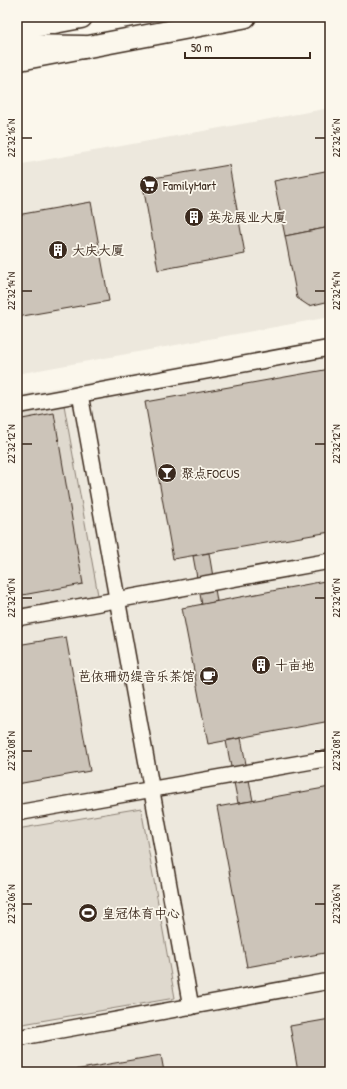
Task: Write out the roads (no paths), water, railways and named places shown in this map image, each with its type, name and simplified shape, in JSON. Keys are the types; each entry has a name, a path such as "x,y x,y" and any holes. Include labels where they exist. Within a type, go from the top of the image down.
{"main road":[{"path":"17,29 81,17"},
{"path":"17,60 244,17"},
{"path":"17,46 84,47"}],"street":[{"path":"17,406 330,348"},
{"path":"80,394 150,790 191,1007"},
{"path":"17,618 330,561"},
{"path":"17,814 330,758"},
{"path":"17,1038 330,981"}],"place":[{"name":"FamilyMart","path":"149,185"},
{"name":"英龙展业大厦","path":"194,217"},
{"name":"大庆大厦","path":"58,250"},
{"name":"聚点FOCUS","path":"167,473"},
{"name":"十亩地","path":"261,665"},
{"name":"芭依珊奶缇音乐茶馆","path":"209,676"},
{"name":"皇冠体育中心","path":"88,913"}]}
